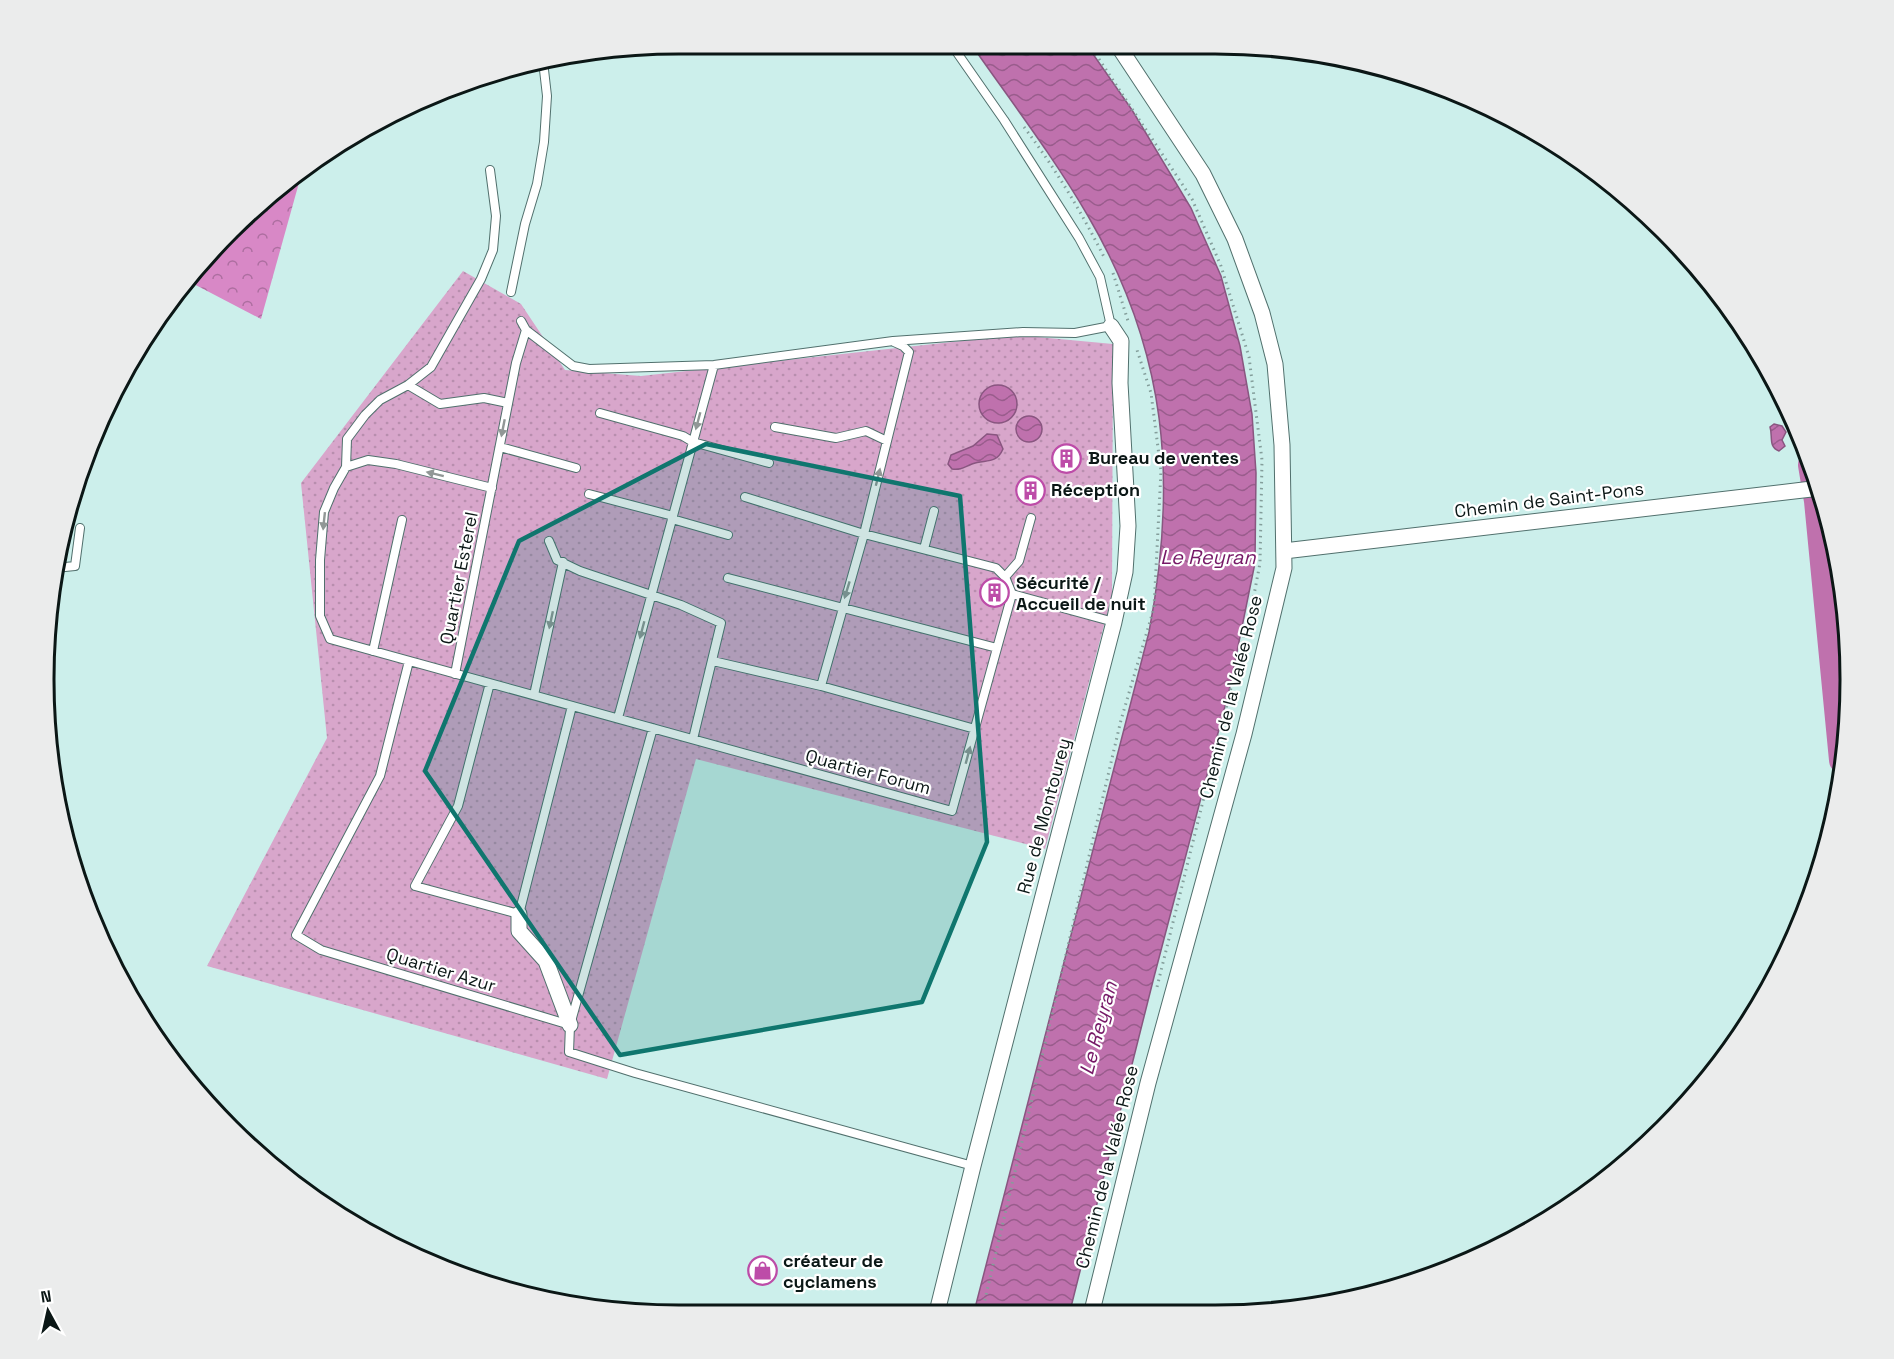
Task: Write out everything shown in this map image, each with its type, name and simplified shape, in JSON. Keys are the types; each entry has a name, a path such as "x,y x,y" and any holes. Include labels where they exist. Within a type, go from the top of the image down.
{"street":[{"name":"Chemin de la Valée Rose","path":"1093,1305 1148,1083 1244,734 1284,568 1282,445 1275,364 1262,313 1235,239 1203,174 1124,54"},
{"name":"Rue de Montourey","path":"939,1305 1125,572 1128,526 1120,383 1121,341 1111,326"},
{"name":"Chemin de Saint-Pons","path":"1284,551 1810,488"},
{"path":"519,914 519,931 546,961 570,1025"}],"lane":[{"path":"521,321 526,330 573,366 589,369 714,365 893,341 1023,332 1075,333 1111,326 1100,277 1079,238 1004,120 958,54"},
{"path":"511,292 525,224 537,184 544,142 547,96 544,69"},
{"name":"Quartier Esterel","path":"490,170 496,216 493,250 481,279 431,368 408,385 380,400 364,416 347,439 346,468 324,512 320,560 320,616 330,639 693,739"},
{"name":"Quartier Esterel","path":"455,674 516,363 526,330"},
{"path":"821,686 864,534 909,352 893,341"},
{"path":"618,718 714,365"},
{"path":"408,385 440,404 484,398 508,403"},
{"path":"600,413 769,463"},
{"path":"775,427 836,438 866,431 887,441"},
{"path":"500,447 576,468"},
{"path":"346,468 368,460 396,464 492,488"},
{"path":"589,494 729,535"},
{"path":"745,497 864,534 996,568 1005,577 1012,594 1114,622"},
{"path":"924,549 934,511"},
{"path":"1005,577 1019,561 1031,518"},
{"path":"373,651 402,520"},
{"path":"64,567 75,566 80,528"},
{"path":"549,541 558,560 580,571 681,605 721,623 693,739"},
{"path":"534,695 563,562"},
{"path":"728,578 997,648"},
{"name":"Quartier Forum","path":"693,739 952,811 1012,594"},
{"name":"Quartier Azur","path":"409,661 380,776 296,935 321,950 570,1025"},
{"path":"713,661 821,686 975,729"},
{"path":"490,683 458,806 415,886 519,914 572,706"},
{"path":"653,728 570,1025 568,1052 635,1073 973,1166"}],"path":[{"path":"1096,54 1192,198 1221,266 1249,357 1262,460 1260,562 1254,595 1156,988"},
{"path":"1023,126 1084,217 1113,273 1130,327"},
{"path":"984,1305 1121,720 1154,608 1161,471 1151,393 1137,349"}],"highlighted area":[{"path":"706,444 960,496 987,842 922,1002 620,1055 425,771 519,541"}],"green space":[{"path":"299,183 261,319 195,285 237,237"}],"shaded area":[{"path":"463,271 521,304 565,370 641,376 1016,335 1113,344 1112,595 1045,849 696,759 607,1079 207,966 327,738 301,483"}],"water":[{"name":"Le Reyran","path":"978,54 1093,54 1132,110 1191,208 1221,276 1240,346 1252,414 1256,473 1255,563 1229,691 1072,1305 976,1305 1149,632 1158,576 1163,522 1163,469 1159,418 1150,367 1135,317 1114,266 1088,216 1031,128"},
{"path":"998,385 1012,390 1017,404 1012,418 998,423 984,418 979,404 984,390"},
{"path":"1029,416 1038,420 1042,429 1038,438 1029,442 1020,438 1016,429 1020,420"},
{"path":"1774,424 1782,426 1786,432 1782,440 1785,446 1779,451 1773,447 1770,427"},
{"path":"987,434 997,435 1003,449 997,457 961,469 952,469 948,464 951,455 973,446"}],"waterway":[{"path":"1820,523 1839,719"}],"place":[{"name":"Bureau de ventes","path":"1067,458"},
{"name":"Réception","path":"1030,490"},
{"name":"Sécurité / Accueil de nuit","path":"995,593"},
{"name":"créateur de cyclamens","path":"762,1271"}]}
